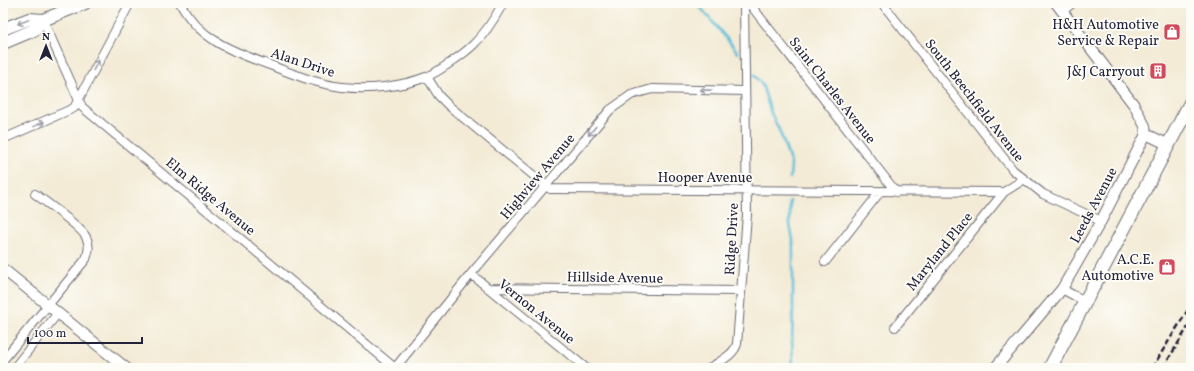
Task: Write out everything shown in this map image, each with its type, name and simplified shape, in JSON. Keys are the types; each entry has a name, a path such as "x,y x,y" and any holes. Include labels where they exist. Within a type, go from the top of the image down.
{"main road":[{"path":"3,43 34,30 43,20 85,3"},
{"path":"3,30 29,19 43,20"},
{"path":"1050,368 1191,102"}],"street":[{"path":"3,139 74,108 130,3"},
{"name":"Alan Drive","path":"180,3 183,10 195,24 211,38 233,51 320,83 341,87 379,87 427,77 473,45 494,20 503,3"},
{"name":"Ridge Drive","path":"710,368 736,349 747,216 744,3"},
{"name":"Saint Charles Avenue","path":"749,3 896,192"},
{"name":"South Beechfield Avenue","path":"882,3 1004,160 1023,180 1043,194 1101,221"},
{"path":"1073,3 1059,7 1134,105 1146,126 1146,134 1169,145"},
{"name":"Elm Ridge Avenue","path":"43,20 82,107 395,368"},
{"path":"427,77 439,96 449,106 546,186"},
{"name":"Highview Avenue","path":"395,368 471,274 610,110 631,95 652,89 745,91"},
{"name":"Leeds Avenue","path":"995,368 1062,289 1101,221 1146,134"},
{"path":"1004,192 1023,180"},
{"name":"Hooper Avenue","path":"546,186 550,189 1004,192"},
{"path":"825,262 880,192"},
{"name":"Maryland Place","path":"895,327 1004,192"},
{"path":"3,360 86,259 88,254 89,244 84,233 35,194"},
{"path":"3,269 126,368"},
{"name":"Vernon Avenue","path":"471,274 586,368"},
{"name":"Hillside Avenue","path":"488,288 741,291"},
{"path":"1062,289 1086,302"},
{"path":"14,368 58,313"}],"waterway":[{"path":"697,3 738,53"},
{"path":"754,75 762,84 771,113 780,132 791,164 790,178"},
{"path":"790,201 790,225 793,240 793,368"}],"railway":[{"path":"1152,368 1191,305"},
{"path":"1163,368 1191,322"}],"place":[{"name":"H&H Automotive Service & Repair","path":"1172,32"},
{"name":"J&J Carryout","path":"1158,71"},
{"name":"A.C.E. Automotive","path":"1167,267"}]}
